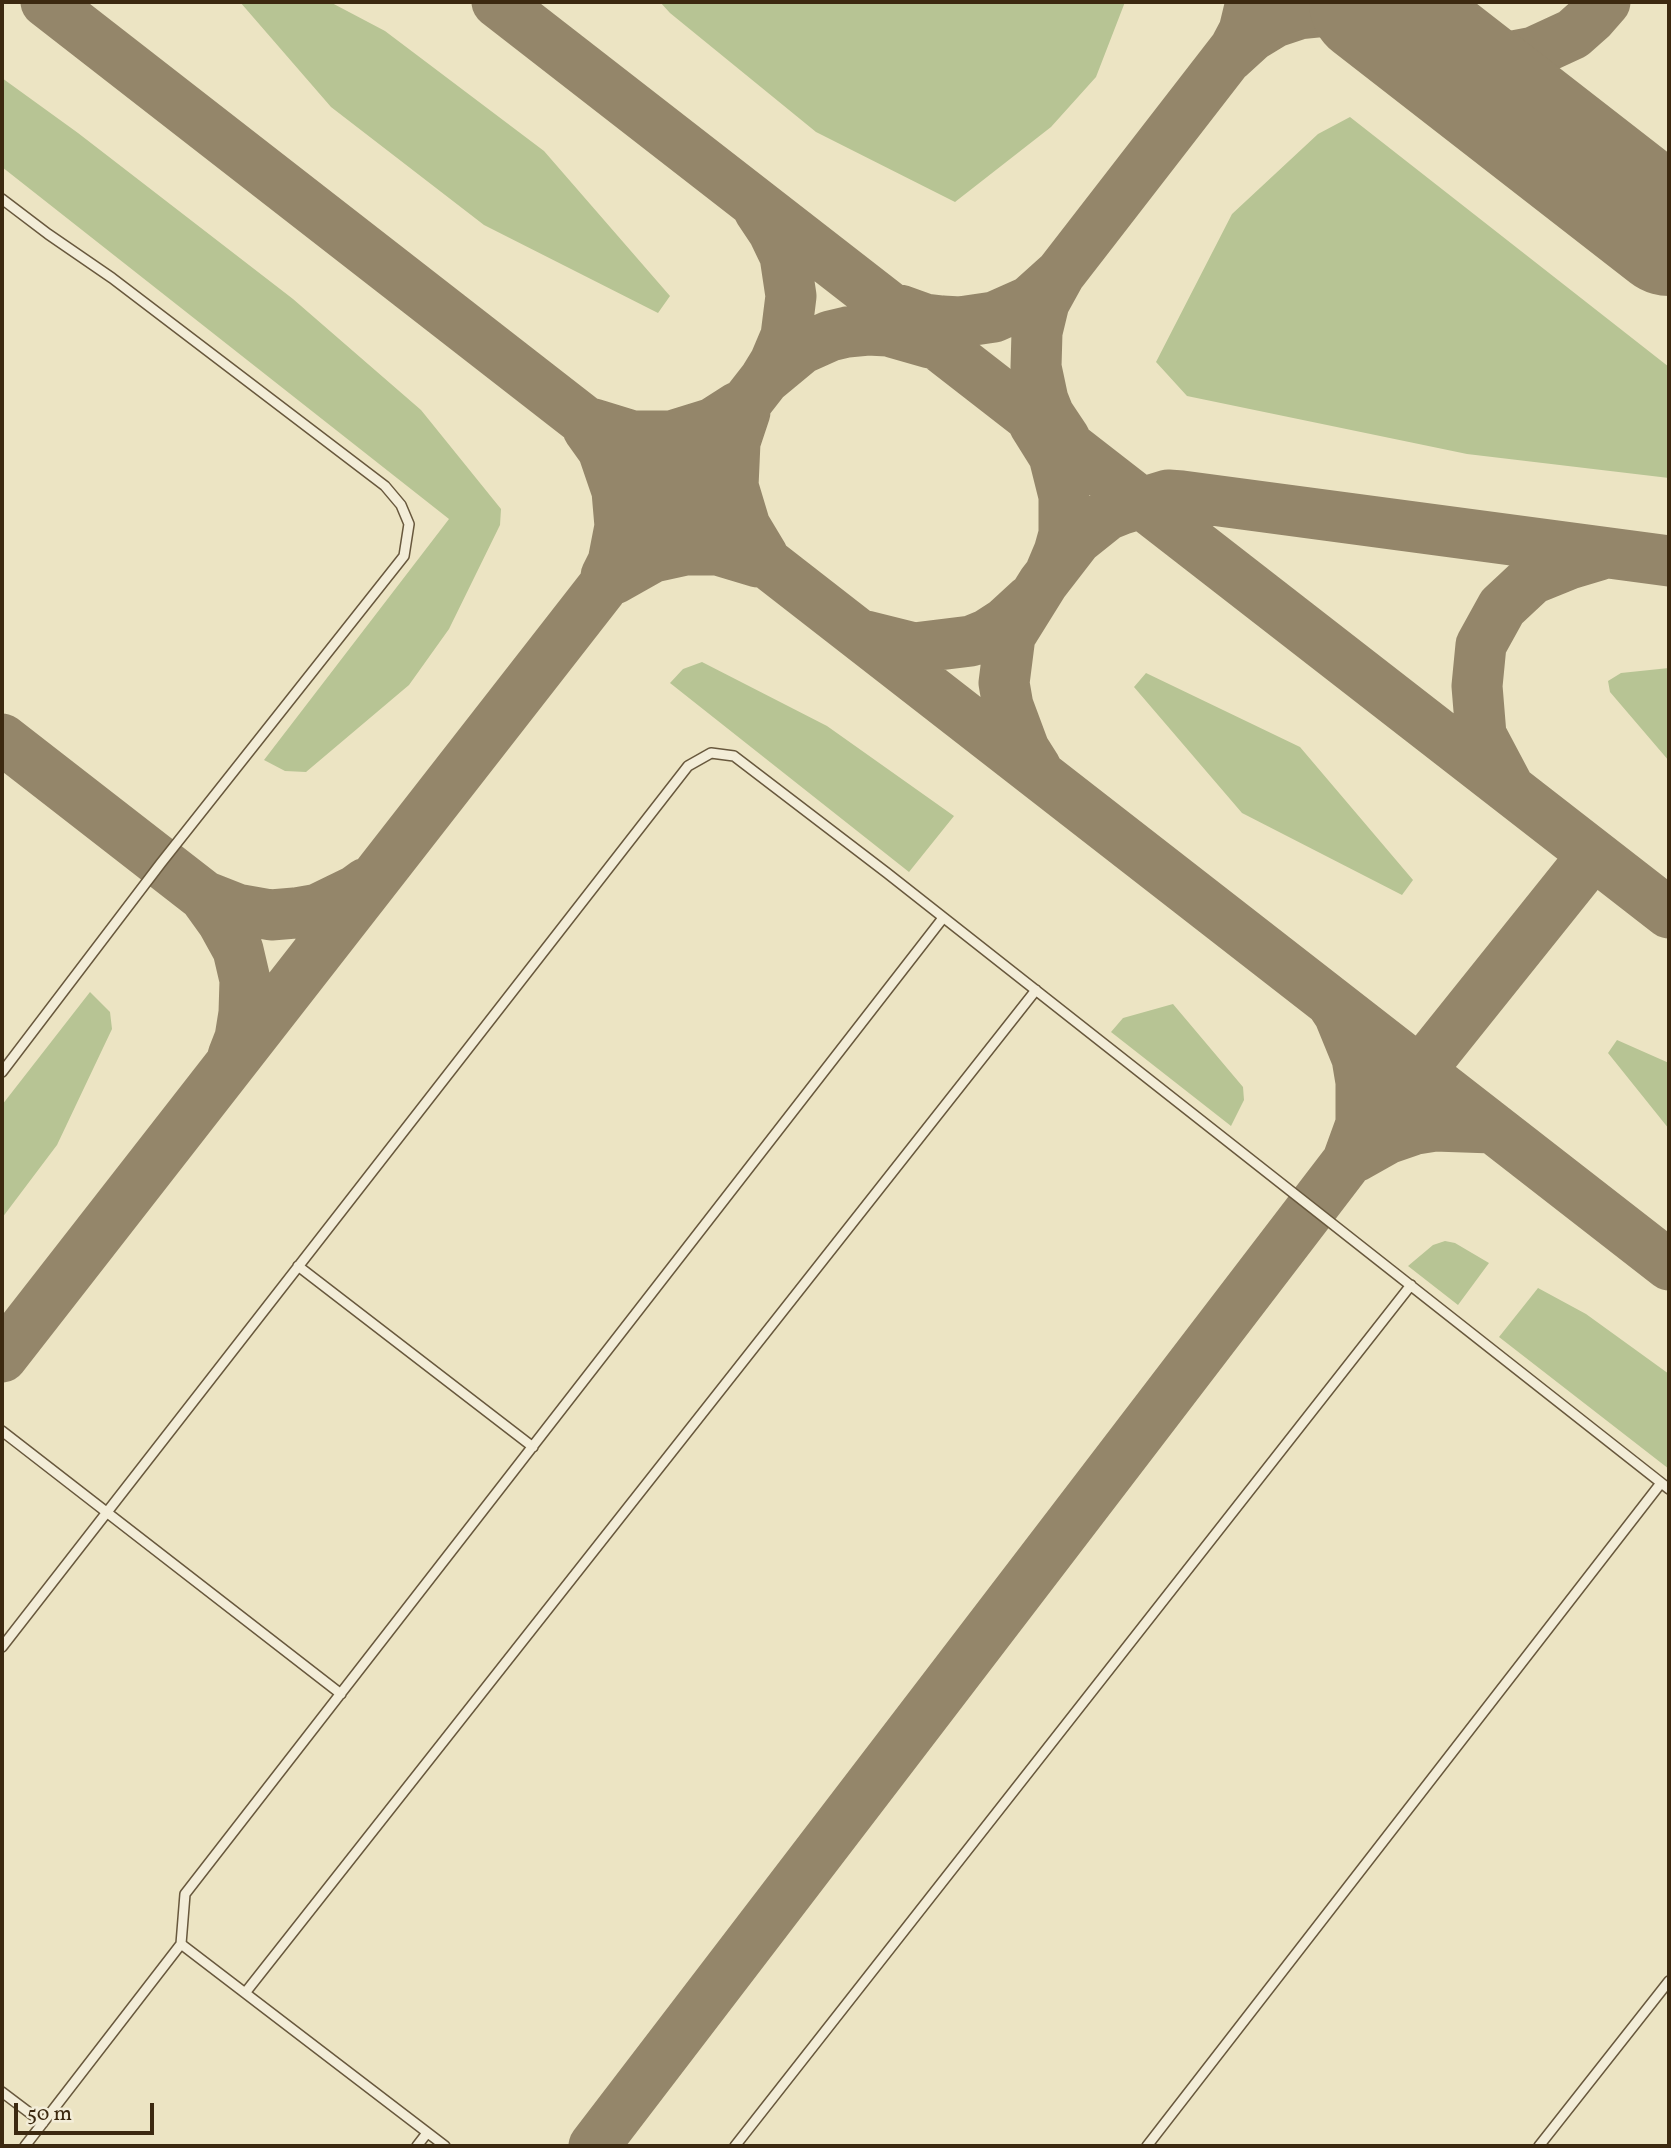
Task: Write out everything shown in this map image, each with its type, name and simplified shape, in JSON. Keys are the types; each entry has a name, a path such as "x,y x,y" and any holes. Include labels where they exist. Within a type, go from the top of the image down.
{"lane":[{"path":"2,198 112,278 385,486 401,505 409,524 404,556 161,863 2,1072"},
{"path":"2,1647 688,766 711,753 734,756 1036,990 1665,1486 1147,2146"},
{"path":"25,2146 181,1944 185,1894 943,918"},
{"path":"245,1993 1036,990"},
{"path":"298,1266 533,1447"},
{"path":"735,2146 1411,1285"},
{"path":"2,1431 341,1694"},
{"path":"181,1944 445,2146"},
{"path":"1539,2146 1669,1981"},
{"path":"2,2092 43,2123"},
{"path":"417,2146 428,2133"}],"green space":[{"path":"240,2 330,2 385,31 544,151 670,296 658,313 484,225 331,107"},
{"path":"660,2 1125,2 1096,77 1051,127 955,202 816,132"},
{"path":"2,78 78,133 293,299 421,410 501,509 500,525 449,629 409,685 306,772 285,771 264,760 449,519 2,167"},
{"path":"1350,117 1669,367 1669,478 1467,454 1187,396 1156,362 1232,214 1318,134"},
{"path":"702,662 827,726 954,816 909,872 670,683 683,669"},
{"path":"1669,668 1669,761 1610,692 1608,681 1621,673"},
{"path":"1146,673 1300,747 1413,880 1402,895 1242,813 1134,687"},
{"path":"90,992 110,1012 112,1029 57,1145 2,1218 2,1105"},
{"path":"1173,1004 1243,1087 1244,1100 1231,1126 1111,1032 1123,1018"},
{"path":"1617,1040 1669,1063 1669,1129 1608,1053"},
{"path":"1445,1241 1455,1243 1489,1263 1458,1305 1408,1266 1433,1245"},
{"path":"1538,1288 1586,1314 1669,1374 1669,1469 1499,1337"}],"taxiway":[{"path":"46,2 1669,1265"},
{"path":"497,2 1669,913"},
{"path":"1065,439 1049,415 1036,367 1037,332 1044,303 1060,274 1235,48 1244,31 1251,2"},
{"path":"1229,57 1252,36 1275,22 1299,14 1339,10 1374,16 1448,49 1491,57 1513,56 1534,52 1573,34 1605,2"},
{"path":"2,1357 764,380 786,336 791,296 785,256 759,210"},
{"path":"900,310 925,319 942,321 960,322 994,317 1030,301 1060,274"},
{"path":"766,378 801,349 830,336 847,332 888,331 930,343"},
{"path":"594,424 633,436 671,436 713,423 738,407"},
{"path":"745,412 735,442 733,486 745,526 763,556"},
{"path":"1034,424 1054,456 1064,496 1064,534 1051,571"},
{"path":"588,429 603,450 617,491 620,526 613,562 606,576"},
{"path":"1036,768 1024,749 1008,706 1004,683 1010,636 1043,583 1077,539 1107,515 1122,509 1168,495 1182,496 1669,561"},
{"path":"614,579 653,557 685,550 718,550 758,562"},
{"path":"1508,786 1481,735 1477,686 1481,645 1502,607 1532,579 1599,555"},
{"path":"866,636 914,648 971,641 1005,623 1030,600"},
{"path":"2,739 204,896 238,950 245,980 244,1013 240,1038 233,1056"},
{"path":"594,2146 1347,1162 1593,855"},
{"path":"204,896 237,909 271,915 318,909 366,883"},
{"path":"1333,1005 1357,1058 1361,1082 1361,1124 1349,1157"},
{"path":"1355,1157 1387,1139 1416,1129 1435,1126 1493,1128"}],"runway":[{"path":"1372,2 1669,233"}]}
